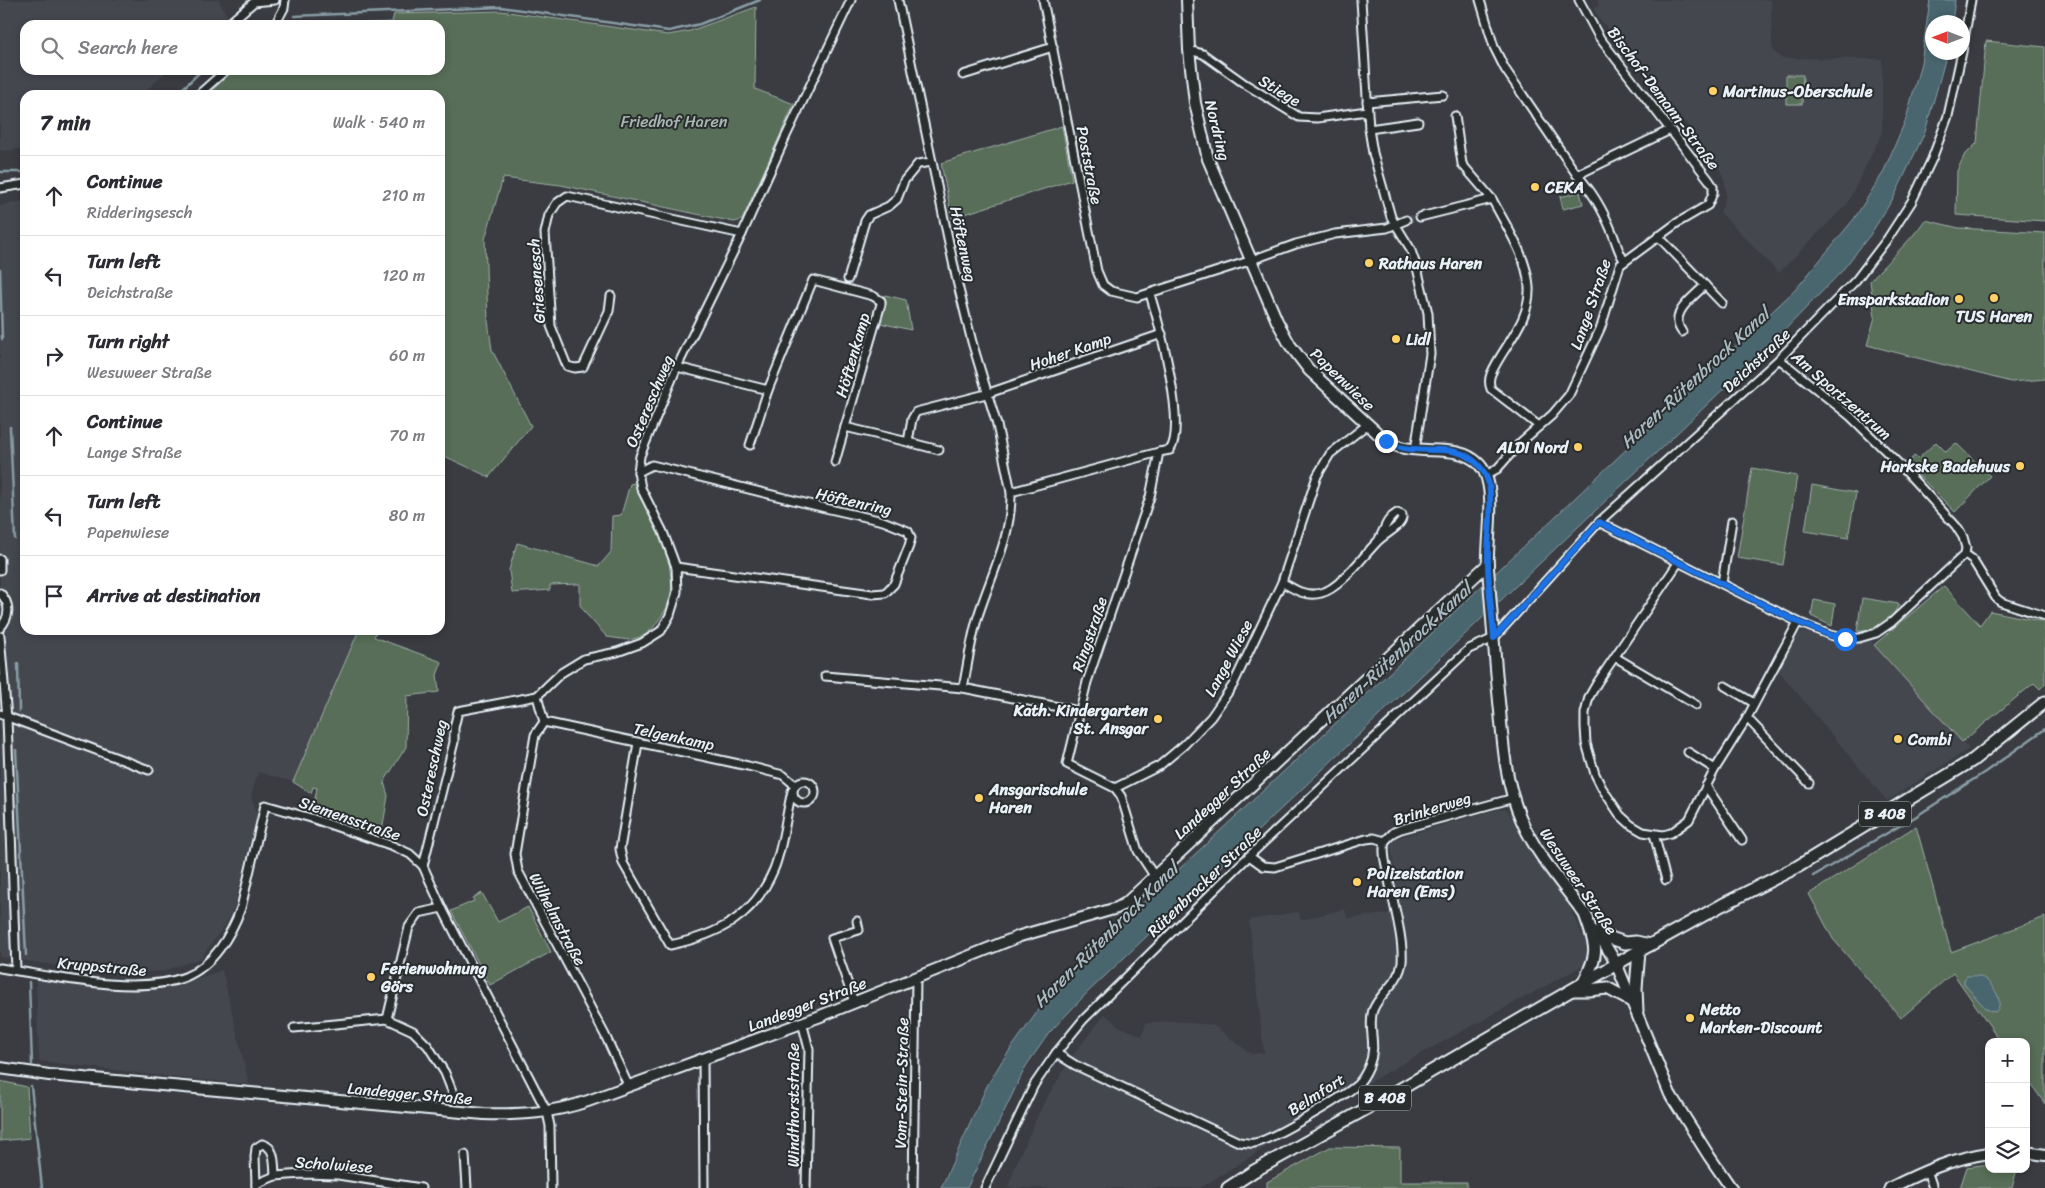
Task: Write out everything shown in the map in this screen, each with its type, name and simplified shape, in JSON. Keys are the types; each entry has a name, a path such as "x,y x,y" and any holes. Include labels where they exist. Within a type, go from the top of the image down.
{"main road":[{"name":"Nordring","path":"1188,0 1189,50 1195,103 1208,159 1252,260"},
{"name":"Papenwiese","path":"1252,260 1277,322 1308,370 1386,441 1397,448 1449,451 1466,456 1479,464 1486,475"},
{"path":"1486,475 1490,499 1488,569"},
{"name":"Wesuweer Straße","path":"1488,569 1503,745 1514,798 1521,819 1529,835 1599,934 1616,963 1670,1094 1731,1188"},
{"name":"Landegger Straße","path":"0,1068 49,1075 484,1114 519,1115 563,1110 802,1022 1020,936 1117,908 1126,903 1488,569"},
{"name":"B 408","path":"1228,1188 1254,1171 1373,1105 1639,950 1797,867 1973,760 2045,702"},
{"path":"1584,982 1593,964 1596,947 1585,914"},
{"path":"1599,934 1625,943 1636,942 1650,945"},
{"path":"1635,1007 1639,950"},
{"path":"1572,990 1606,988 1635,1007"},
{"path":"2030,1153 2045,1155"},
{"path":"1890,1188 1927,1170 1955,1160 1985,1154"}],"street":[{"path":"233,20 254,2 275,0"},
{"path":"278,20 284,8 285,0"},
{"name":"Ostereschweg","path":"423,866 454,742 454,728 458,711 537,696 561,673 584,659 616,652 642,643 661,631 670,615 677,592 676,567 642,488 638,472 640,456 677,367 742,234 851,0"},
{"name":"Höftenweg","path":"898,0 968,325 986,394 999,434 1011,492"},
{"name":"Poststraße","path":"1043,0 1099,278 1103,285 1120,294 1138,298 1150,294"},
{"path":"1361,0 1369,129 1384,194 1395,226 1410,248 1421,282 1428,313 1430,354 1415,450"},
{"name":"Lange Straße","path":"1480,0 1494,47 1505,69 1577,175 1591,190 1601,207 1624,260 1617,269 1601,327 1569,395 1552,415 1521,442 1497,469 1486,475"},
{"name":"Bischof-Demann-Straße","path":"1579,0 1599,37 1712,186 1713,193 1708,205 1624,260"},
{"name":"Deichstraße","path":"1968,15 1971,0"},
{"path":"963,75 1053,47"},
{"name":"Stiege","path":"1189,50 1203,54 1264,97 1299,117 1317,118 1367,111"},
{"name":"Deichstraße","path":"1494,638 1599,522 1779,359 1856,280 1888,238 1912,201 1932,160 1948,116 1960,60"},
{"path":"204,90 220,75"},
{"path":"1367,102 1443,95"},
{"path":"1454,116 1462,164 1492,199 1525,264 1529,288 1529,297 1523,317 1491,375 1489,384 1491,389 1539,426"},
{"path":"1369,129 1418,122"},
{"path":"1577,175 1670,130"},
{"path":"848,280 865,221 869,215 889,206 897,199 904,180 918,164 932,162"},
{"path":"0,188 20,185"},
{"name":"Griesenesch","path":"611,296 609,311 583,367 567,366 551,326 545,233 549,216 557,203 567,196 742,234"},
{"path":"1420,217 1492,199"},
{"path":"963,688 978,616 1008,533 1012,511 1011,492 1159,452 1165,452 1173,446 1175,422 1168,360 1150,294 1296,244 1335,234 1395,226 1406,220"},
{"path":"1658,236 1722,303"},
{"name":"Höftenkamp","path":"750,444 768,390 812,280 878,299 881,304 835,462"},
{"path":"1682,332 1677,322 1680,311 1705,286"},
{"name":"Hoher Kamp","path":"986,394 1162,334"},
{"name":"Am Sportzentrum","path":"1779,359 1850,416 1899,464 1956,526 1963,537 1966,548 1965,554 1972,559 1996,598 2001,602 2045,616"},
{"path":"677,367 768,390"},
{"path":"908,442 912,420 916,412 986,394"},
{"name":"Lange Wiese","path":"1115,788 1159,766 1184,745 1211,717 1233,685 1282,582 1317,476 1330,454 1368,424"},
{"path":"845,427 939,450"},
{"name":"Ringstraße","path":"1115,788 1066,764 1087,682 1150,497 1159,452"},
{"name":"Höftenring","path":"638,472 652,465 883,521 908,531 911,538 903,564 894,584 885,593 872,594 676,567"},
{"path":"1722,583 1732,521"},
{"path":"1599,522 1798,622 1845,639 1859,638 1876,633 1892,622 1965,554"},
{"path":"1282,582 1298,592 1310,594 1323,593 1335,587 1379,540"},
{"path":"0,559 0,570"},
{"path":"1678,563 1597,683 1589,697 1585,713 1586,743 1595,774 1610,802 1620,815 1631,825 1643,832 1654,834 1671,833 1689,820 1715,769 1747,718 1798,622"},
{"path":"0,593 6,600 8,607 5,622 0,628"},
{"path":"0,636 7,718 16,970"},
{"name":"Rütenbrocker Straße","path":"986,1188 1034,1085 1082,1020 1248,856 1468,649 1494,638"},
{"path":"1616,656 1696,705"},
{"path":"825,676 963,688 1079,711"},
{"path":"1725,686 1754,703"},
{"path":"537,696 544,722"},
{"path":"0,714 149,770"},
{"path":"1747,718 1810,783"},
{"name":"Telgenkamp","path":"544,722 783,775 794,788 774,868 758,898 734,921 697,940 670,945 623,863 620,849 638,743"},
{"name":"Wilhelmstraße","path":"544,722 536,735 514,854 518,871 605,1035 629,1087"},
{"path":"1688,752 1715,769"},
{"path":"1706,786 1742,840"},
{"path":"1115,788 1121,796 1138,852 1154,877"},
{"name":"Brinkerweg","path":"1248,856 1255,862 1269,868 1366,839 1374,838 1385,841 1394,832 1401,829 1514,798"},
{"name":"Siemensstraße","path":"265,805 311,818 393,846 410,854 423,866"},
{"name":"Kruppstraße","path":"0,968 82,981 139,985 163,984 186,977 207,964 220,948 241,908 265,805"},
{"path":"1654,834 1666,880"},
{"name":"Belmfort","path":"1056,1053 1075,1065 1239,1142 1255,1143 1272,1137 1330,1103 1356,1085 1364,1076 1372,1057 1374,1046 1372,1027 1374,1008 1394,984 1402,962 1384,856 1385,841"},
{"path":"423,866 442,908 548,1112 551,1188"},
{"path":"387,1019 409,927 419,913 442,908"},
{"path":"854,1002 832,938 859,930 857,921"},
{"name":"Vom-Stein-Straße","path":"913,1188 916,978"},
{"path":"294,1028 387,1019 413,1031 428,1046 445,1073 454,1096"},
{"name":"Windthorststraße","path":"802,1022 809,1049 806,1188"},
{"path":"703,1058 704,1188"},
{"name":"Scholwiese","path":"275,1176 272,1151 267,1145 262,1144 256,1148 254,1157 256,1186 275,1176 338,1175 420,1188"},
{"path":"464,1156 467,1188"},
{"path":"1927,1170 1933,1188"}],"shaded area":[{"path":"0,0 219,0 227,16 223,20 20,20 20,75 163,75 146,90 20,90 20,149 0,151"},
{"path":"1597,0 1771,0 1772,46 1775,53 1782,58 1882,59 1882,133 1847,204 1779,273 1720,212 1725,200 1726,190 1719,168 1674,108 1668,111 1636,61 1601,21 1594,9 1599,5"},
{"path":"20,202 20,635 357,635 293,782 258,772 251,796 257,813 234,908 225,925 201,958 164,971 110,974 0,957 0,206"},
{"path":"1805,632 1839,641 1870,640 1969,749 1887,801 1778,670 1792,640 1798,633"},
{"path":"1499,809 1507,810 1568,905 1588,947 1586,964 1380,1076 1200,1188 1008,1188 1015,1166 1042,1106 1073,1055 1105,1014 1117,1025 1142,1036 1146,1023 1172,1021 1213,1025 1251,1054 1264,1053 1249,920 1298,912 1301,920 1345,909 1347,918 1387,914 1399,907 1391,845 1397,838"},
{"path":"222,970 249,1084 39,1061 36,980 107,989 144,990 182,984"}],"green space":[{"name":"Friedhof Haren","path":"756,7 755,89 794,104 742,220 734,222 561,185 503,178 485,239 488,321 492,350 531,426 489,477 445,456 445,90 212,90 229,75 445,75 445,20 392,20 394,14 501,11 668,35 690,31"},
{"path":"1986,41 2045,47 2045,221 1956,215 1957,171 1964,156 1977,143"},
{"path":"1786,75 1803,75 1802,104 1786,104"},
{"path":"1062,126 1072,180 952,218 941,163"},
{"path":"1580,192 1583,204 1563,209 1560,197"},
{"name":"Emsparkstadion","path":"1925,220 1959,228 2045,233 2045,379 2011,382 1867,345 1875,317 1870,281"},
{"path":"885,295 906,300 911,330 880,323"},
{"name":"Harkske Badehuus","path":"1936,442 1946,452 1956,443 1990,476 1955,512 1907,464 1914,456 1918,459"},
{"path":"1752,468 1797,476 1783,565 1737,558"},
{"path":"634,483 662,540 669,563 672,585 669,605 653,628 644,636 629,640 607,637 580,605 580,584 550,585 550,590 512,593 509,570 517,543 599,566 611,552 612,516 621,515 630,484"},
{"path":"1812,485 1856,493 1848,538 1805,531"},
{"path":"1944,586 1980,625 1990,611 2045,622 2045,684 2040,689 2034,683 1962,742 1874,645"},
{"path":"1862,598 1899,604 1892,616 1882,625 1871,630 1857,631"},
{"path":"1814,600 1835,604 1832,626 1811,616"},
{"path":"357,635 375,635 374,637 442,662 437,675 439,692 407,696 406,747 384,782 388,796 381,836 312,814 317,788 313,787 311,793 293,782"},
{"path":"1916,826 1951,952 2045,917 2045,1104 2030,1083 2030,1038 1998,1038 1953,973 1901,1018 1833,939 1809,894"},
{"path":"482,893 498,922 528,907 551,952 490,985 451,911 474,901 473,898"},
{"path":"0,1081 27,1087 30,1138 0,1141"},
{"path":"1330,1147 1400,1148 1400,1182 1467,1182 1467,1188 1267,1188 1267,1182"},
{"path":"1985,1165 1985,1173 2016,1173 2012,1188 1960,1188 1967,1167"}],"water":[{"path":"1930,0 1955,0 1953,15 1928,15"},
{"path":"1925,35 1925,60 1945,60 1925,132 1894,197 1870,235 1841,272 1773,342 1087,993 1049,1033 1026,1066 967,1188 941,1188 987,1086 1002,1061 1043,1004 1101,942 1430,635 1796,289 1854,219 1883,173 1906,119 1921,63"},
{"path":"1967,976 1981,977 1991,984 1999,999 1998,1008 1995,1012 1986,1009 1964,984"}],"waterway":[{"path":"294,16 501,7 669,31 700,24 760,0"},
{"path":"181,90 197,75"},
{"path":"0,172 20,172"},
{"path":"0,269 2,339"},
{"path":"10,427 15,539"},
{"path":"18,664 19,711"},
{"path":"1813,876 1915,817 1985,772 2045,729"},
{"path":"16,750 26,955"},
{"path":"29,982 32,1064"},
{"path":"31,1086 42,1188"}],"tunnel":[{"path":"1406,220 1420,217"}],"place":[{"name":"Martinus-Oberschule","path":"1713,91"},
{"name":"CEKA","path":"1535,187"},
{"name":"Rathaus Haren","path":"1369,263"},
{"name":"TUS Haren","path":"1994,298"},
{"name":"Emsparkstadion","path":"1959,299"},
{"name":"Lidl","path":"1396,339"},
{"name":"ALDI Nord","path":"1578,447"},
{"name":"Harkske Badehuus","path":"2020,466"},
{"name":"Kath. Kindergarten St. Ansgar","path":"1158,719"},
{"name":"Combi","path":"1898,739"},
{"name":"Ansgarischule Haren","path":"979,798"},
{"name":"Polizeistation Haren (Ems)","path":"1357,882"},
{"name":"Ferienwohnung Görs","path":"371,977"},
{"name":"Netto Marken-Discount","path":"1690,1018"}],"route":[{"path":"1386,441 1397,448 1456,452 1479,464 1486,475 1490,499 1488,564 1494,638 1599,522 1798,622 1845,639"}],"water label":[{"name":"Haren-Rütenbrock Kanal","path":"1695,378"},
{"name":"Haren-Rütenbrock Kanal","path":"1397,653"},
{"name":"Haren-Rütenbrock Kanal","path":"1106,935"}]}
